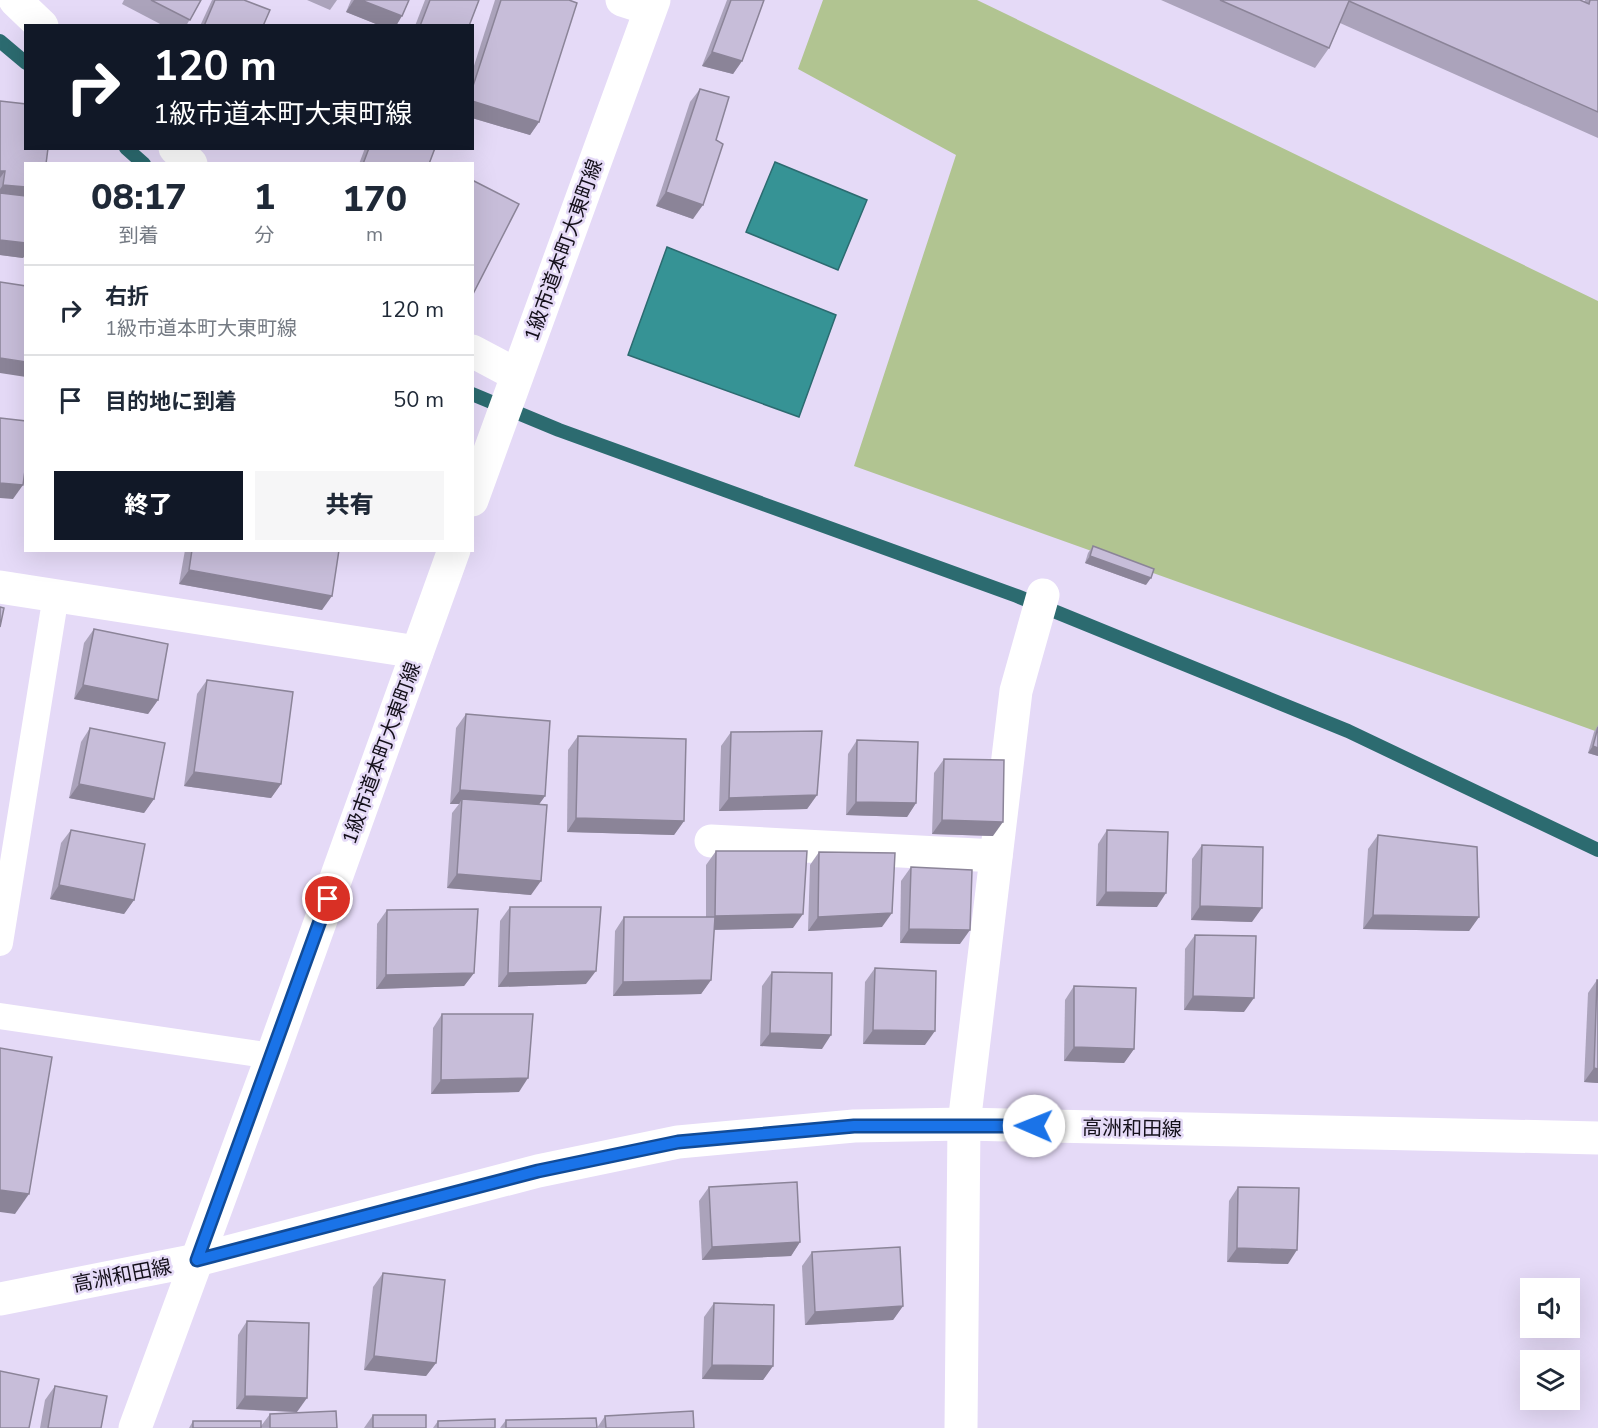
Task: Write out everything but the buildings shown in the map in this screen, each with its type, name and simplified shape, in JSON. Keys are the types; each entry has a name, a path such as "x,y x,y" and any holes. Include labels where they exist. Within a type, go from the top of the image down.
{"street":[{"path":"15,0 40,24"},
{"name":"1級市道本町大東町線","path":"474,494 517,375 642,3"},
{"path":"177,150 189,162"},
{"path":"474,352 517,375"},
{"name":"1級市道本町大東町線","path":"135,1428 453,552"},
{"path":"0,586 417,652"},
{"path":"961,1428 964,1124 1016,691 1043,595"},
{"path":"711,841 996,856"},
{"name":"高洲和田線","path":"0,1299 197,1260 538,1171 678,1142 854,1126 964,1124 1598,1138"}],"lane":[{"path":"0,943 56,595"},
{"path":"0,1016 272,1056"}],"shaded area":[{"path":"823,0 977,0 1598,301 1598,732 854,466 956,155 798,69"},
{"path":"775,162 867,200 838,270 746,232"},
{"path":"667,247 836,315 799,417 628,355"}],"waterway":[{"path":"0,41 24,61"},
{"path":"128,150 142,162"},
{"path":"474,395 559,430 1017,596 1348,731 1598,850"}],"route":[{"path":"328,899 197,1260 538,1171 678,1142 854,1126 964,1124 1034,1126"}]}
